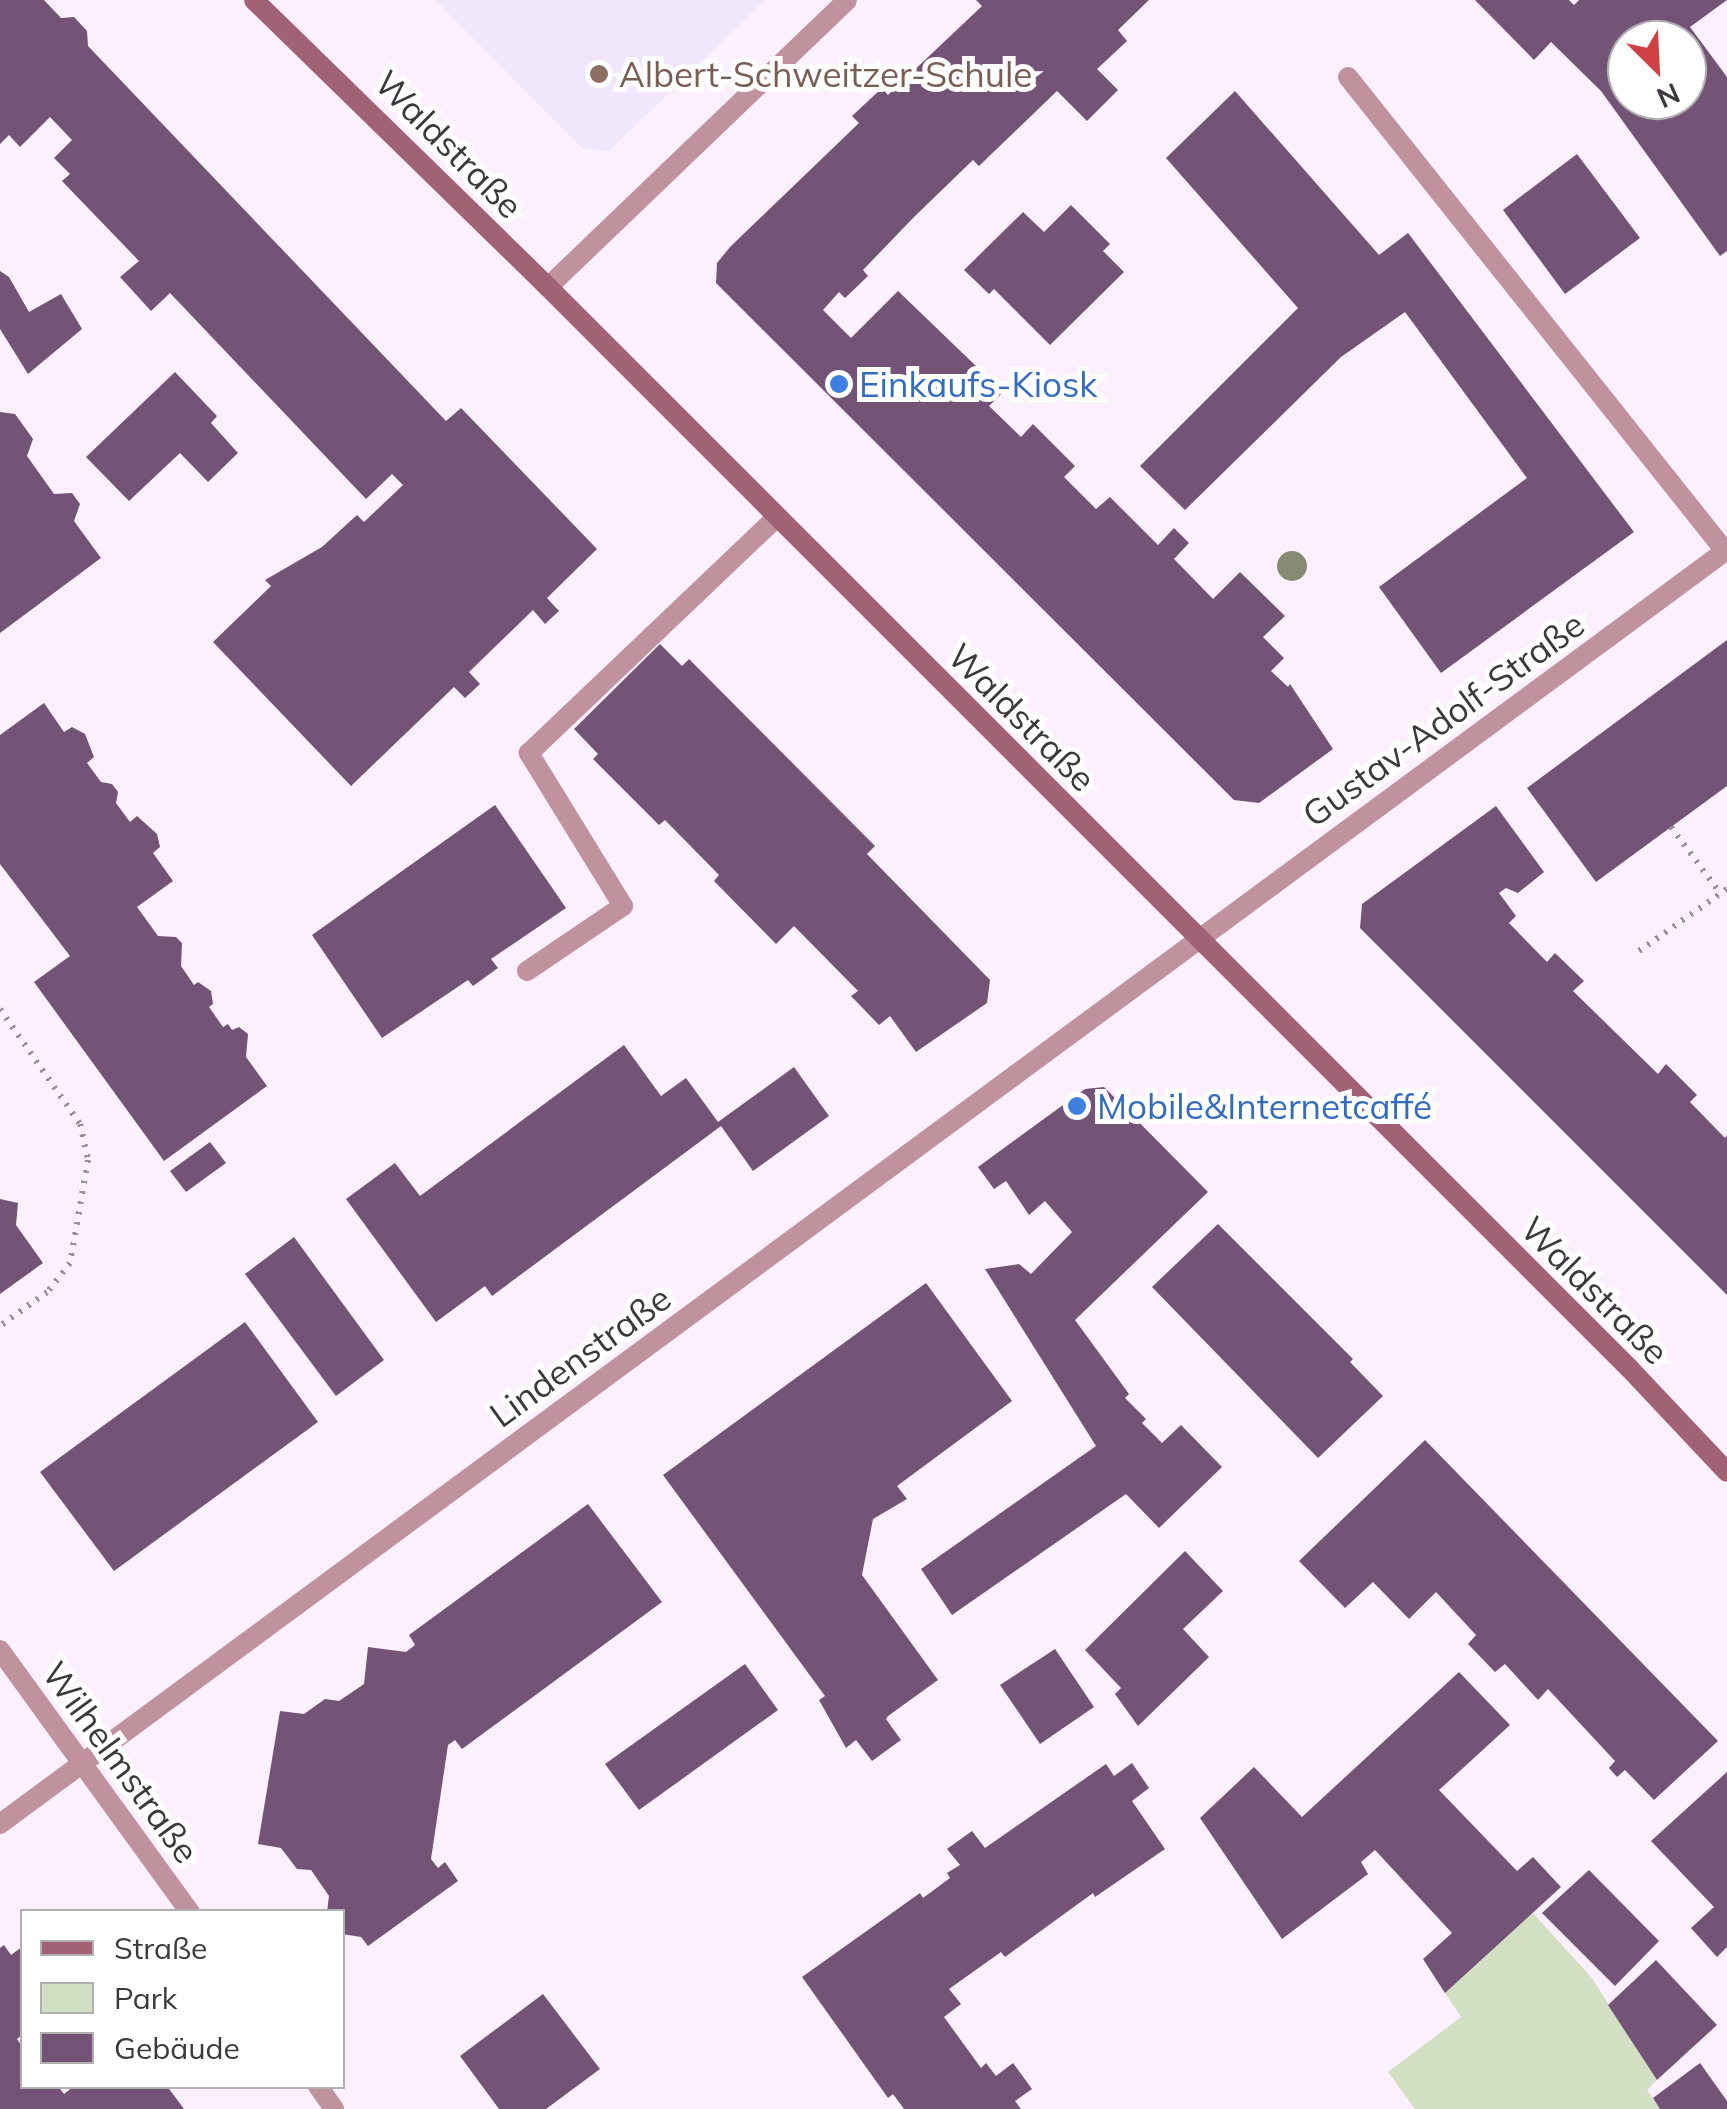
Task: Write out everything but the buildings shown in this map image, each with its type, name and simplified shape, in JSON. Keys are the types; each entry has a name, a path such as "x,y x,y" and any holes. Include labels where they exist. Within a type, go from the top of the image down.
{"main road":[{"name":"Waldstraße","path":"260,4 777,516 1616,1356 1727,1472"}],"street":[{"path":"548,287 847,0"},
{"path":"1348,77 1726,550"},
{"path":"527,971 623,906 529,753 777,516"},
{"name":"Gustav-Adolf-Straße","path":"1198,939 1726,550"},
{"name":"Lindenstraße","path":"0,1824 1198,939"},
{"name":"Wilhelmstraße","path":"0,1650 188,1909"}],"path":[{"path":"1639,951 1724,891 1671,827"},
{"path":"0,1009 80,1124 88,1160 70,1263 47,1292 0,1326"}],"shaded area":[{"name":"Albert-Schweitzer-Schule","path":"435,0 765,0 609,151 583,149"}],"green space":[{"path":"1532,1912 1592,1978 1657,2080 1647,2090 1660,2109 1415,2109 1388,2072 1461,2017 1445,1993"}],"place":[{"name":"Albert-Schweitzer-Schule","path":"599,74"},
{"name":"Einkaufs-Kiosk","path":"839,384"},
{"name":"Mobile&Internetcaffé","path":"1077,1106"}]}
